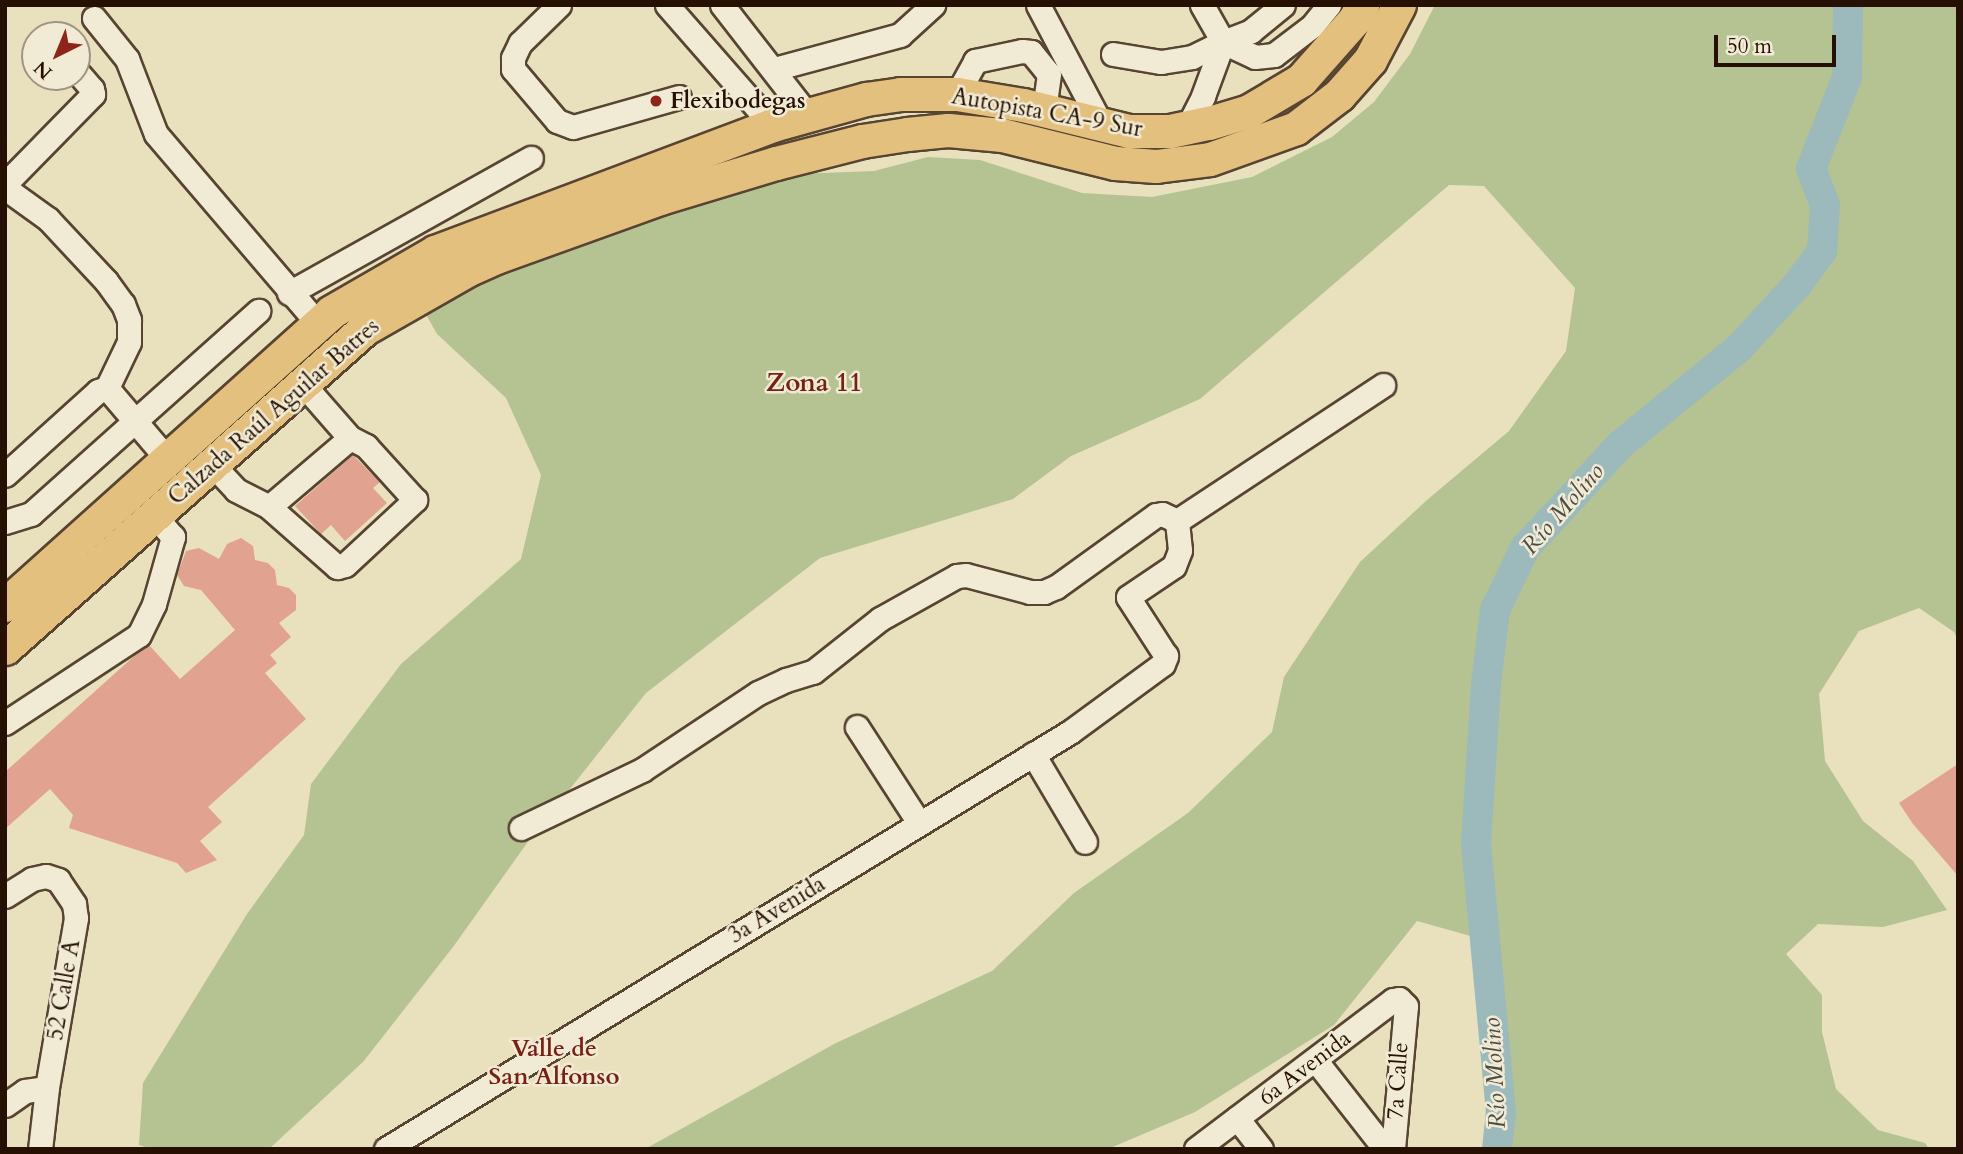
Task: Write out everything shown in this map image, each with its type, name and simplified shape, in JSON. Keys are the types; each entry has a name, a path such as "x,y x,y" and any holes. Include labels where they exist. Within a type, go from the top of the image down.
{"highway":[{"name":"Autopista CA-9 Sur","path":"772,125 807,114 900,94 957,94 1044,110 1129,131 1170,131 1187,128 1249,111 1301,80 1355,19 1362,5"},
{"name":"Autopista CA-9 Sur","path":"776,163 862,141 948,130 1002,135 1115,163 1156,166 1210,159 1253,146 1296,128 1339,95 1370,60 1399,5"},
{"path":"772,125 776,163"},
{"name":"Calzada Raúl Aguilar Batres","path":"5,605 169,461 331,312 386,278 435,253 772,125"},
{"name":"Calzada Raúl Aguilar Batres","path":"5,648 364,329 467,270 499,256 660,198 776,163"}],"street":[{"path":"558,5 520,43 513,58 513,69 557,121 573,127 679,97"},
{"path":"667,5 772,125"},
{"path":"722,5 807,114"},
{"path":"774,69 900,35 933,5"},
{"path":"1038,5 1101,124"},
{"path":"1202,5 1223,42 1255,57 1274,55 1312,26 1329,5"},
{"path":"1113,54 1161,62 1192,57 1251,31 1283,5"},
{"path":"94,18 127,59 156,135 317,324"},
{"path":"1187,128 1203,96 1223,42"},
{"path":"957,94 975,61 1022,51 1031,52 1049,74 1044,110"},
{"path":"5,475 98,391 107,388 130,342 129,320 106,281 48,219 5,186 93,94 91,88"},
{"path":"289,293 531,158"},
{"path":"5,522 31,514 258,311"},
{"path":"212,464 236,490 269,507 321,556 337,567 345,565 415,500 366,446 350,438 302,383"},
{"path":"520,828 642,771 758,693 786,680 813,672 880,618 957,576 966,575 1030,592 1044,592 1056,587 1156,515 1168,515 1177,521 1383,385"},
{"path":"107,388 169,461"},
{"path":"269,507 350,438"},
{"path":"5,723 139,635 155,604 173,537 154,515"},
{"name":"3a Avenida","path":"386,1149 1070,732 1163,663 1166,656 1128,597 1174,566 1180,550 1177,521"},
{"path":"857,727 919,823"},
{"path":"1033,754 1085,842"},
{"name":"52 Calle A","path":"11,892 46,876 58,880 74,904 76,918 47,1088 40,1149"},
{"name":"6a Avenida","path":"1196,1149 1316,1061 1393,1000 1403,1001 1404,1014"},
{"name":"7a Calle","path":"1393,1149 1404,1014"},
{"path":"1316,1061 1385,1149"},
{"path":"5,1105 25,1091 47,1088"},
{"path":"1237,1118 1261,1149"}],"green space":[{"path":"1435,5 1958,5 1958,640 1954,632 1919,608 1859,631 1819,694 1825,761 1863,821 1913,861 1947,910 1883,927 1818,924 1786,954 1822,995 1822,1032 1836,1089 1878,1130 1925,1143 1929,1149 1491,1149 1497,1088 1492,942 1417,921 1334,1025 1195,1112 1108,1149 645,1149 836,1043 992,971 1074,893 1188,813 1272,732 1284,677 1360,562 1427,500 1509,431 1566,351 1575,288 1484,186 1449,185 1200,399 1071,456 1013,499 820,558 646,693 527,843 453,947 363,1062 269,1149 152,1149 139,1145 143,1083 247,914 304,835 311,784 401,664 521,559 541,475 506,398 437,334 423,309 539,257 797,174 874,171 928,157 980,160 1082,193 1152,197 1252,177 1332,137 1374,102 1410,54"}],"building":[{"path":"353,455 380,482 373,488 387,503 345,541 331,525 321,534 295,506"},
{"path":"241,538 253,546 255,560 268,563 275,570 277,585 289,588 296,595 296,610 279,623 291,637 270,655 277,663 265,673 306,719 208,807 222,822 200,841 217,860 186,873 177,863 69,828 73,815 50,789 5,829 5,772 141,650 149,645 180,679 235,630 201,590 184,586 177,575 186,551 199,548 219,559 227,544"},
{"path":"1958,764 1958,876 1913,824 1899,803"}],"waterway":[{"name":"Río Molino","path":"1497,1149 1501,1113 1476,844 1486,684 1495,610 1525,548 1620,445 1739,348 1797,285 1822,251 1825,205 1811,169 1847,77 1848,5"}],"place":[{"name":"Flexibodegas","path":"656,101"}],"district":[{"name":"Zona 11","path":"814,383"},
{"name":"Valle de San Alfonso","path":"554,1063"}]}
